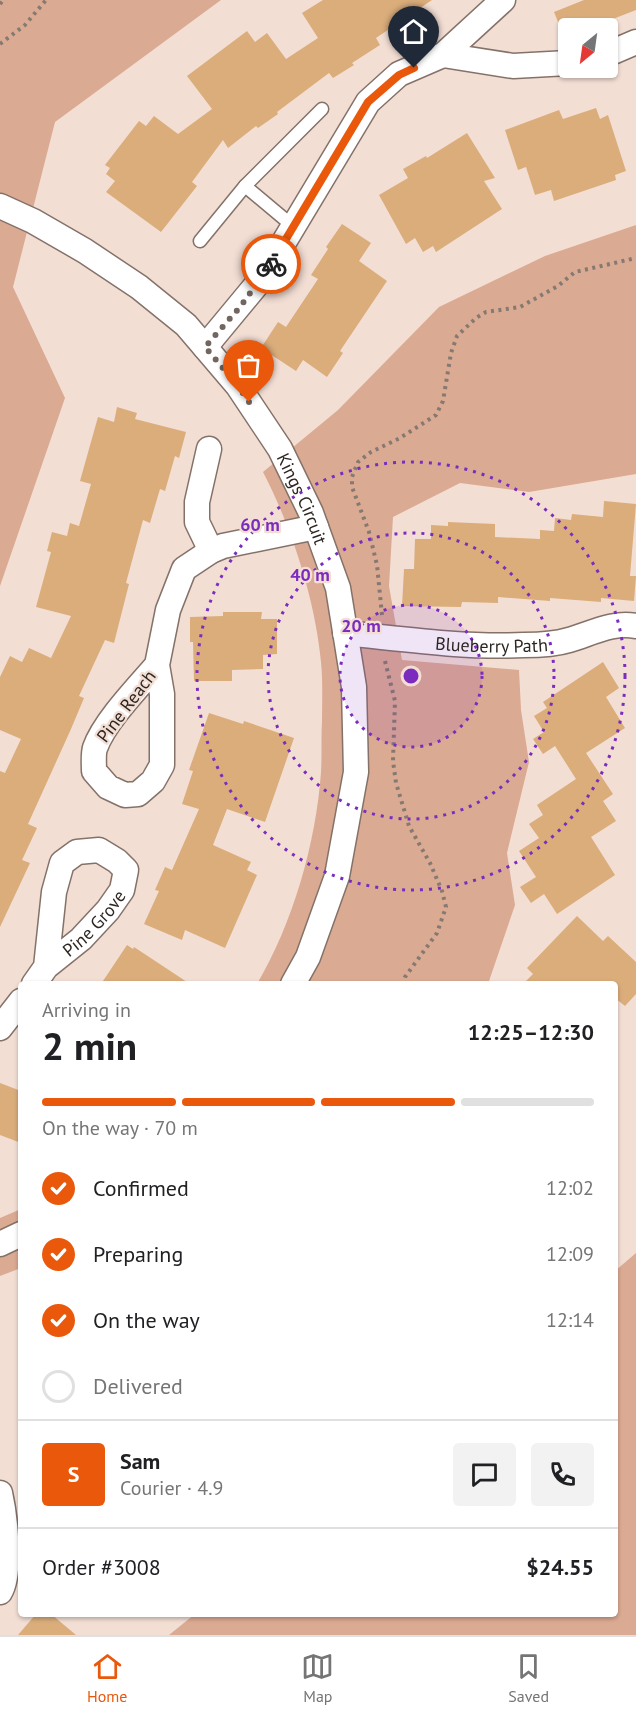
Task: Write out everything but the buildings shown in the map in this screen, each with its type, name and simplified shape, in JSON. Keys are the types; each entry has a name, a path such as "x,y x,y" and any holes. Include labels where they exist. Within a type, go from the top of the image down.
{"street":[{"path":"205,347 263,277 368,102 399,75 443,55 503,0"},
{"path":"618,50 636,42"},
{"path":"443,55 513,66 558,64"},
{"name":"Kings Circuit","path":"0,206 33,221 85,251 139,287 186,325 238,386 280,449 316,527 338,588 354,687 356,772 337,876 308,957 295,981"},
{"path":"209,449 196,502 197,522 211,551"},
{"name":"Pine Reach","path":"157,665 104,730 94,749 94,771 108,787 125,795 138,795 153,781 162,765 162,694 157,665 168,610 184,569 223,546 316,527"},
{"name":"Blueberry Path","path":"345,633 470,644 523,645 567,640 591,632 628,625 636,626"},
{"name":"Pine Grove","path":"99,850 117,861 126,870 122,890 108,910 81,939 40,975 54,892 62,863 77,852 99,850"},
{"path":"0,1028 18,1005"},
{"path":"0,1244 18,1235"},
{"path":"0,1493 8,1564 0,1592"}],"lane":[{"path":"200,241 245,186 322,110"},
{"path":"245,186 294,227"}],"path":[{"path":"0,4 3,0"},
{"path":"0,44 25,25 46,0"},
{"path":"404,981 437,933 446,907 430,863 409,826 396,783 393,761 395,701 384,657 380,585 369,532 352,487 351,477 358,462 364,456 400,438 436,415 443,401 449,362 457,336 476,318 486,312 520,307 558,286 575,272 636,258"}],"shaded area":[{"path":"0,0 221,0 55,122 13,287 65,398 0,586"},
{"path":"636,225 636,474 529,492 460,483 393,517 389,586 402,660 519,670 521,710 529,762 507,853 515,905 489,981 259,981 292,909 308,854 321,772 322,722 322,669 308,589 293,540 263,472 338,410 439,307 545,256"},
{"path":"18,1210 18,1269 0,1276 0,1218"},
{"path":"636,1253 636,1635 169,1635 191,1617 618,1617 618,1268"}],"way so far":[{"path":"249,402 205,347 240,307 271,264"}],"route":[{"path":"271,264 368,102 399,75 414,68"}]}
